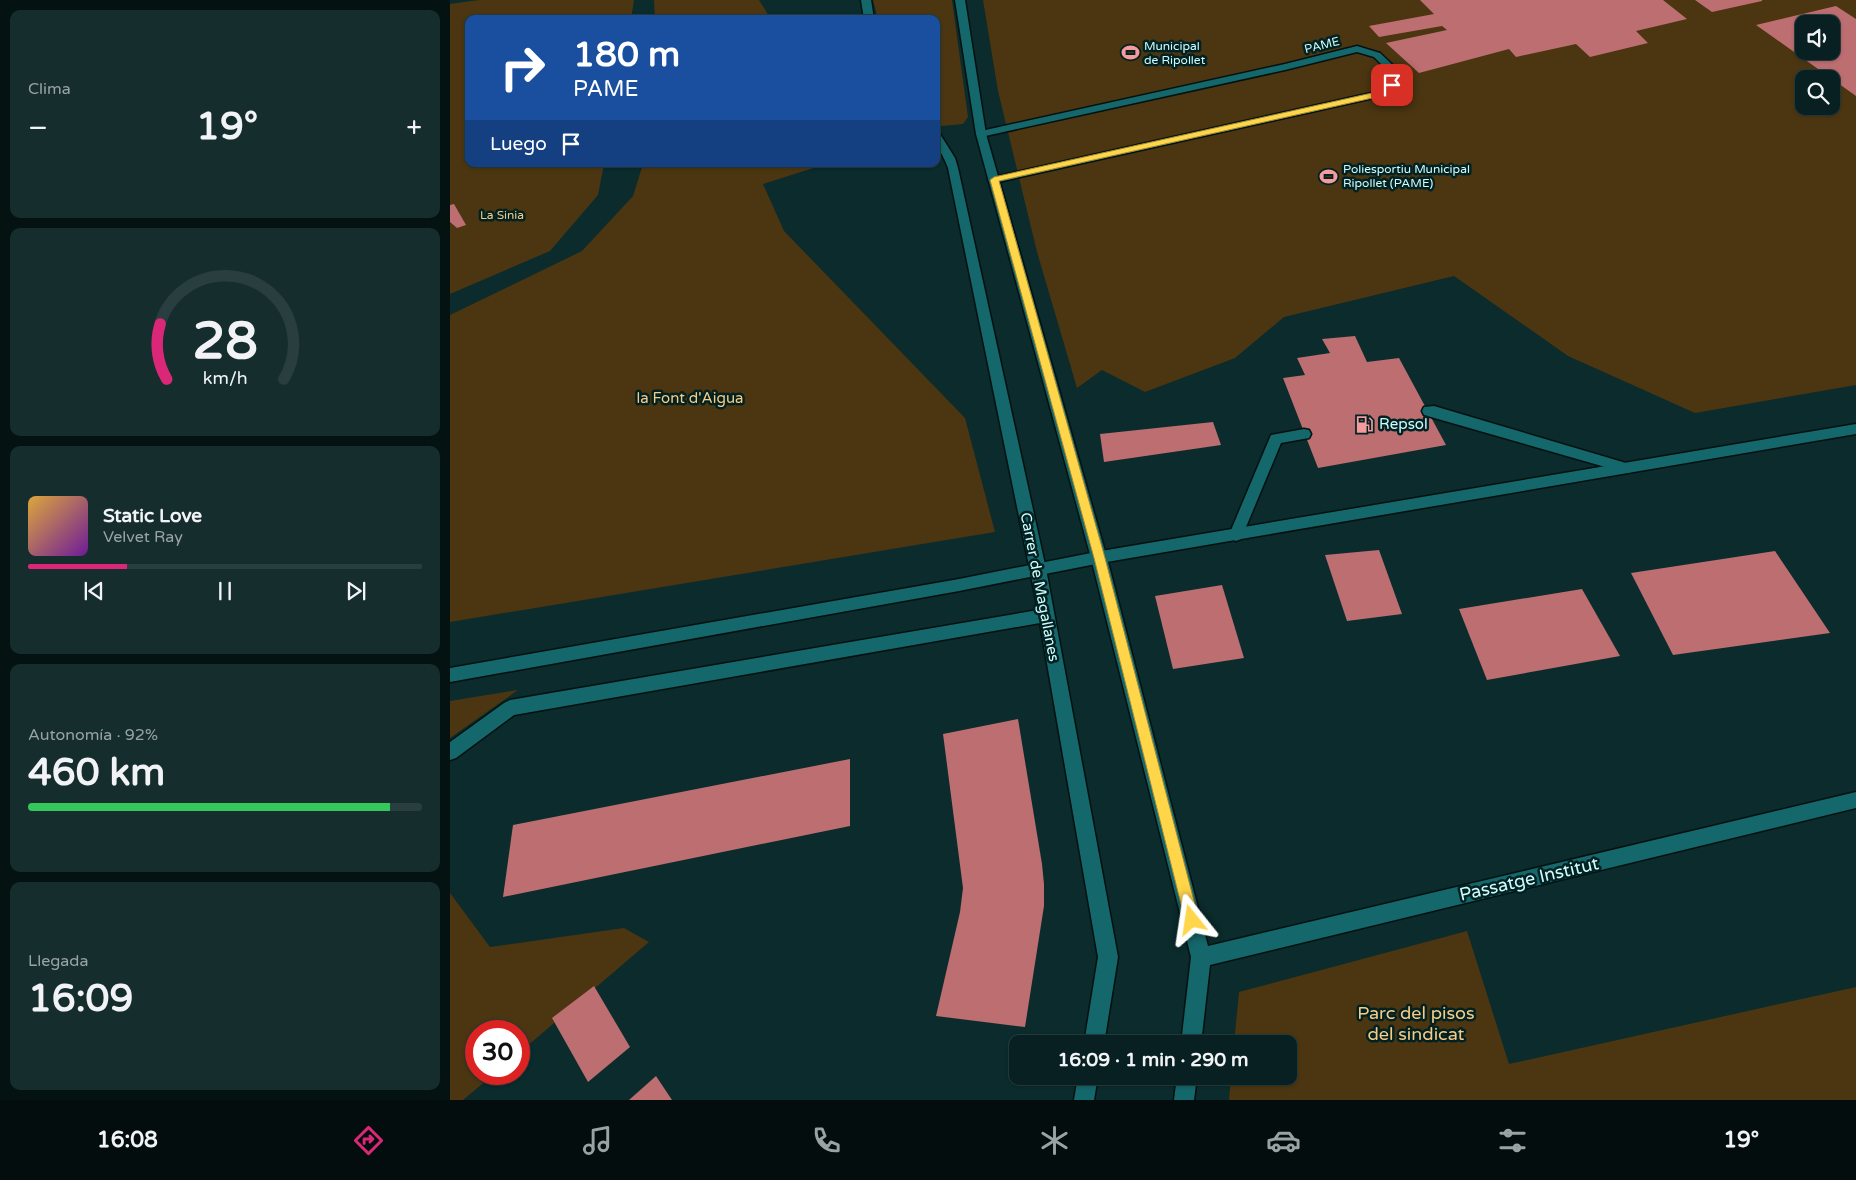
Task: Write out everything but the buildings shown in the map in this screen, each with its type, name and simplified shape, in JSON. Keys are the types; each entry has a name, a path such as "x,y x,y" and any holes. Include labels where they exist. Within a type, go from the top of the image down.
{"street":[{"path":"866,0 868,15"},
{"path":"960,0 981,134 1099,558 1201,957 1192,1035"},
{"name":"PAME","path":"981,134 1285,68 1357,49 1377,55 1395,72 1392,85 1383,93 994,180"},
{"name":"Carrer de Magallanes","path":"940,142 950,158 1038,569 1108,957 1095,1035"},
{"path":"1429,411 1434,410 1626,468"},
{"path":"453,673 958,585 1099,558 1856,429"},
{"path":"1236,535 1276,439 1304,434"},
{"path":"450,752 510,708 1046,615"},
{"name":"Passatge Institut","path":"1201,957 1856,800"},
{"path":"1084,1100 1086,1085"},
{"path":"1184,1100 1186,1085"}],"green space":[{"name":"La Sinia","path":"479,0 634,0 632,15 465,15 465,167 603,167 598,195 550,251 450,294 450,4"},
{"path":"654,0 759,0 768,15 655,15"},
{"path":"873,0 952,0 968,117 963,124 940,125 940,15 877,15"},
{"name":"Poliesportiu Municipal Ripollet (PAME)","path":"983,0 1856,0 1856,385 1695,413 1568,356 1454,276 1284,317 1235,358 1145,392 1102,370 1077,388 1037,252 998,91"},
{"name":"la Font d'Aigua","path":"642,167 817,167 763,184 784,231 965,418 995,532 450,622 450,315 582,251 633,196"},
{"path":"518,690 450,738 450,701"},
{"path":"450,893 490,947 624,928 649,942 530,1044 530,1020 465,1020 465,1085 481,1085 463,1100 450,1100"},
{"name":"Parc del pisos del sindicat","path":"1467,931 1509,1064 1856,987 1856,1100 1229,1100 1230,1085 1297,1085 1297,1035 1235,1035 1239,992"}],"place":[{"name":"Municipal de Ripollet","path":"1130,53"},
{"name":"Poliesportiu Municipal Ripollet (PAME)","path":"1329,176"},
{"name":"Repsol","path":"1365,424"}],"route":[{"path":"1192,920 1081,490 994,180 1383,93 1392,85"}]}
